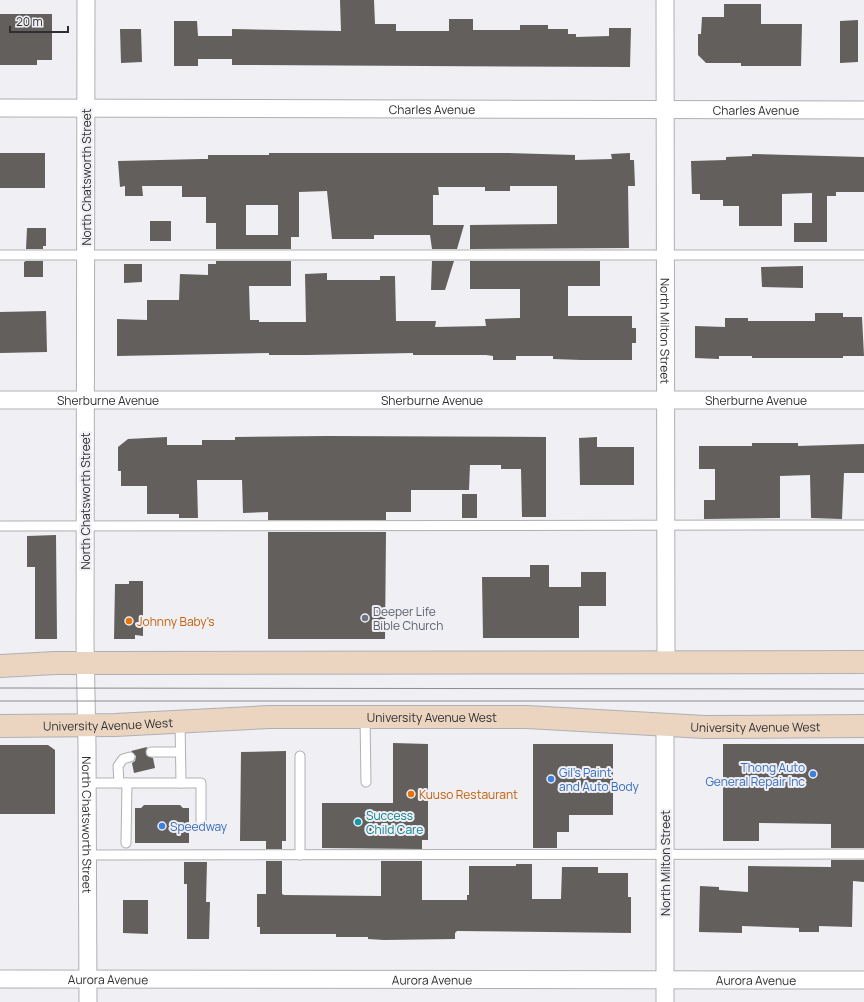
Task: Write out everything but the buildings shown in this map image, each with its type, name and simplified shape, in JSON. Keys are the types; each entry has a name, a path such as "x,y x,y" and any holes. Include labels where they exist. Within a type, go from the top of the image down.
{"main road":[{"path":"0,666 85,663 864,662"},
{"name":"University Avenue West","path":"0,726 86,725 242,717 527,717 665,725 864,726"}],"street":[{"name":"North Chatsworth Street","path":"86,0 86,255 84,400 88,1002"},
{"name":"North Milton Street","path":"665,0 664,255 666,399 666,662"},
{"name":"Charles Avenue","path":"0,108 864,110"},
{"name":"Sherburne Avenue","path":"0,400 864,400"},
{"name":"North Milton Street","path":"665,725 665,1002"},
{"name":"Aurora Avenue","path":"0,979 864,980"}],"lane":[{"path":"0,255 864,255"},
{"path":"0,526 864,525"},
{"path":"365,717 366,782"},
{"path":"180,721 181,783"},
{"path":"151,752 180,752"},
{"path":"300,756 300,855"},
{"path":"126,843 123,783 118,766 123,759 130,757"},
{"path":"87,783 201,783 201,821"},
{"path":"87,855 864,854"}],"tram line":[{"path":"0,688 864,689"},
{"path":"0,701 864,701"}],"place":[{"name":"Deeper Life Bible Church","path":"365,618"},
{"name":"Johnny Baby's","path":"129,621"},
{"name":"Thong Auto General Repair Inc","path":"813,774"},
{"name":"Gil's Paint and Auto Body","path":"551,779"},
{"name":"Kuuso Restaurant","path":"411,794"},
{"name":"Success Child Care","path":"358,822"},
{"name":"Speedway","path":"162,826"}]}
